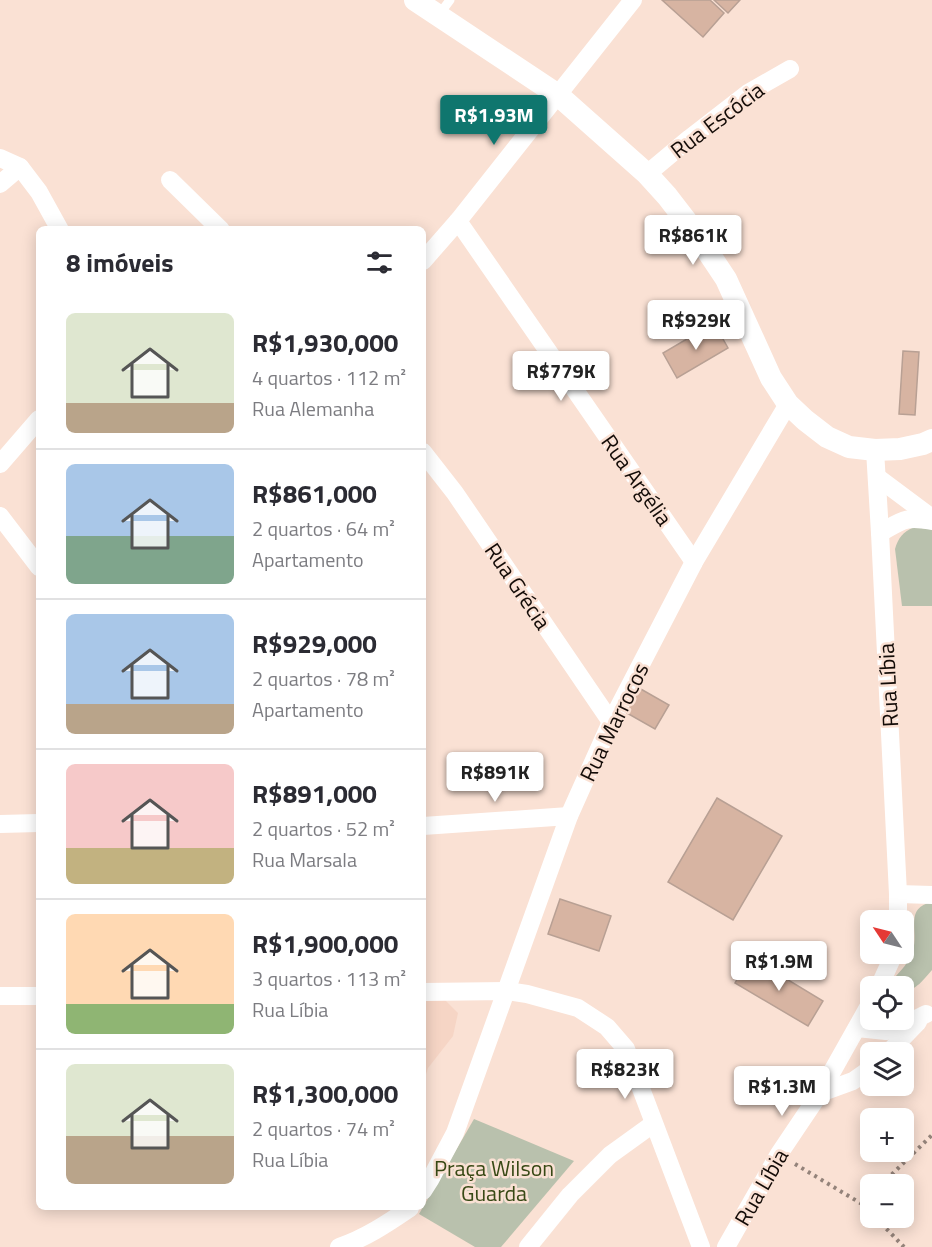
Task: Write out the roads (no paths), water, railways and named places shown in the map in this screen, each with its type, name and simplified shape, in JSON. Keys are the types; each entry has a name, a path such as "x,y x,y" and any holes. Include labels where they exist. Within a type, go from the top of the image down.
{"street":[{"path":"415,0 444,8 558,95 647,174 694,231 726,279 771,378 788,404 805,420 826,436 849,447 875,450 900,449 932,440"},
{"path":"426,258 458,221 633,0"},
{"name":"Rua Escócia","path":"647,174 748,93 790,69"},
{"path":"0,158 20,167 39,192 58,226"},
{"path":"0,184 20,167"},
{"path":"170,180 217,226"},
{"name":"Rua Argélia","path":"458,221 694,562"},
{"name":"Rua Marrocos","path":"426,1186 455,1133 569,816 611,722 694,562 788,404"},
{"path":"0,464 36,422"},
{"name":"Rua Líbia","path":"875,450 897,910"},
{"name":"Rua Grécia","path":"426,456 455,493 611,722"},
{"path":"877,477 932,520"},
{"path":"0,516 36,563"},
{"path":"880,533 905,519 932,520"},
{"path":"426,823 569,816"},
{"path":"0,824 36,824"},
{"path":"898,894 932,895"},
{"path":"426,992 507,991 527,994 578,1008 607,1027 626,1049 700,1247"},
{"path":"0,996 36,996"},
{"path":"857,1028 886,1031 929,1011"},
{"path":"899,1042 929,1011"},
{"name":"Rua Líbia","path":"726,1247 779,1154 820,1093 860,1022"},
{"path":"820,1093 853,1081 860,1076"},
{"path":"528,1247 570,1195 610,1155 653,1124"},
{"path":"339,1247 388,1223 407,1210"}],"park label":[{"name":"Praça Wilson Guarda","path":"494,1180"}]}
